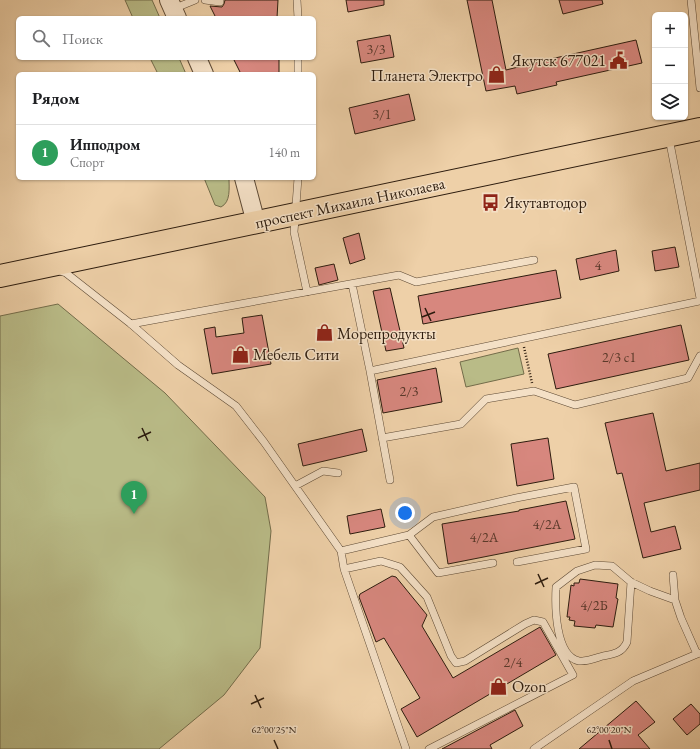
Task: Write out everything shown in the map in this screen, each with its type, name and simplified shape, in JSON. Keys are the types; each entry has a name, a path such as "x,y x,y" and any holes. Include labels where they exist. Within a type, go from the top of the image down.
{"main road":[{"name":"проспект Михаила Николаева","path":"0,276 700,129"}],"street":[{"path":"197,60 203,72"},
{"path":"245,180 256,222"}],"lane":[{"path":"173,9 195,0"},
{"path":"205,0 220,2 220,0"},
{"path":"298,0 298,16"},
{"path":"691,0 700,88"},
{"path":"298,60 298,72"},
{"path":"370,371 700,300 668,136"},
{"path":"298,180 294,232 307,292"},
{"path":"132,324 399,275 416,282 534,260"},
{"path":"47,267 66,274 132,324 178,365 236,406 264,442 340,551 344,569 406,749"},
{"path":"352,284 390,480"},
{"path":"382,438 462,424 486,399 534,391 574,405 688,378 700,356"},
{"path":"295,486 323,471 338,473"},
{"path":"340,551 409,534 433,517 516,498 574,487 586,549 517,562"},
{"path":"409,534 438,573 493,563"},
{"path":"344,569 381,560 400,567 427,597 451,656 456,662 465,661 534,620 542,622 573,674 429,749"},
{"path":"631,582 627,642 624,649 617,653 580,661 569,657 562,646 555,604 556,587 577,572 595,564 612,566 631,582 650,591 676,600"},
{"path":"534,749 633,681 698,654 681,618 676,600 673,575"}],"path":[{"path":"522,338 534,391"}],"green space":[{"path":"125,0 152,0 159,16 132,16"},
{"path":"151,60 180,60 185,72 157,72"},
{"path":"205,180 229,180 228,198 226,202 221,207 215,205"},
{"path":"58,304 165,393 265,497 271,531 260,648 224,695 159,749 0,749 0,316"},
{"path":"518,348 524,374 466,387 460,362"}],"building":[{"path":"225,0 278,0 277,16 215,16 210,6 222,7"},
{"path":"346,0 384,0 384,5 348,12"},
{"path":"467,0 492,0 506,70 636,40 642,63 556,82 557,85 517,94 515,86 486,91"},
{"path":"559,0 602,0 603,4 563,14"},
{"path":"390,35 394,57 361,63 357,41"},
{"path":"234,60 279,60 279,72 240,72"},
{"path":"409,94 415,120 355,134 349,108"},
{"path":"359,233 365,259 350,264 343,238"},
{"path":"675,247 679,267 655,271 652,251"},
{"path":"616,250 619,271 580,280 576,259"},
{"path":"334,264 338,280 319,285 315,268"},
{"path":"556,270 561,298 423,324 418,296"},
{"path":"390,288 404,348 386,351 373,291"},
{"path":"262,315 271,364 212,374 204,329 215,327 216,337 244,333 242,318"},
{"path":"681,325 689,360 556,389 548,354"},
{"path":"436,368 442,402 383,413 377,380"},
{"path":"653,413 666,471 700,463 700,490 644,503 651,532 675,526 681,549 643,558 622,473 617,474 605,423"},
{"path":"362,429 367,451 303,466 298,444"},
{"path":"548,438 554,479 517,486 511,444"},
{"path":"566,501 575,539 448,564 442,524 519,511"},
{"path":"381,509 385,527 350,534 347,516"},
{"path":"392,576 396,577 427,615 422,626 453,678 540,627 556,655 417,737 401,709 420,698 384,638 376,642 359,597 360,594"},
{"path":"580,579 618,584 616,598 618,599 613,627 596,625 595,628 574,626 575,621 569,620 570,617 567,617 571,585 574,586 574,583 579,583"},
{"path":"636,701 655,722 638,735 650,749 579,749"},
{"path":"691,704 700,714 700,724 687,735 673,719"},
{"path":"515,710 523,726 490,745 492,749 442,749"}],"place":[{"name":"Якутск 677021","path":"619,60"},
{"name":"Планета Электро","path":"496,75"},
{"name":"Якутавтодор","path":"491,202"},
{"name":"Морепродукты","path":"324,333"},
{"name":"Мебель Сити","path":"240,354"},
{"name":"Ипподром","path":"134,514"},
{"name":"Ozon","path":"499,686"}]}
